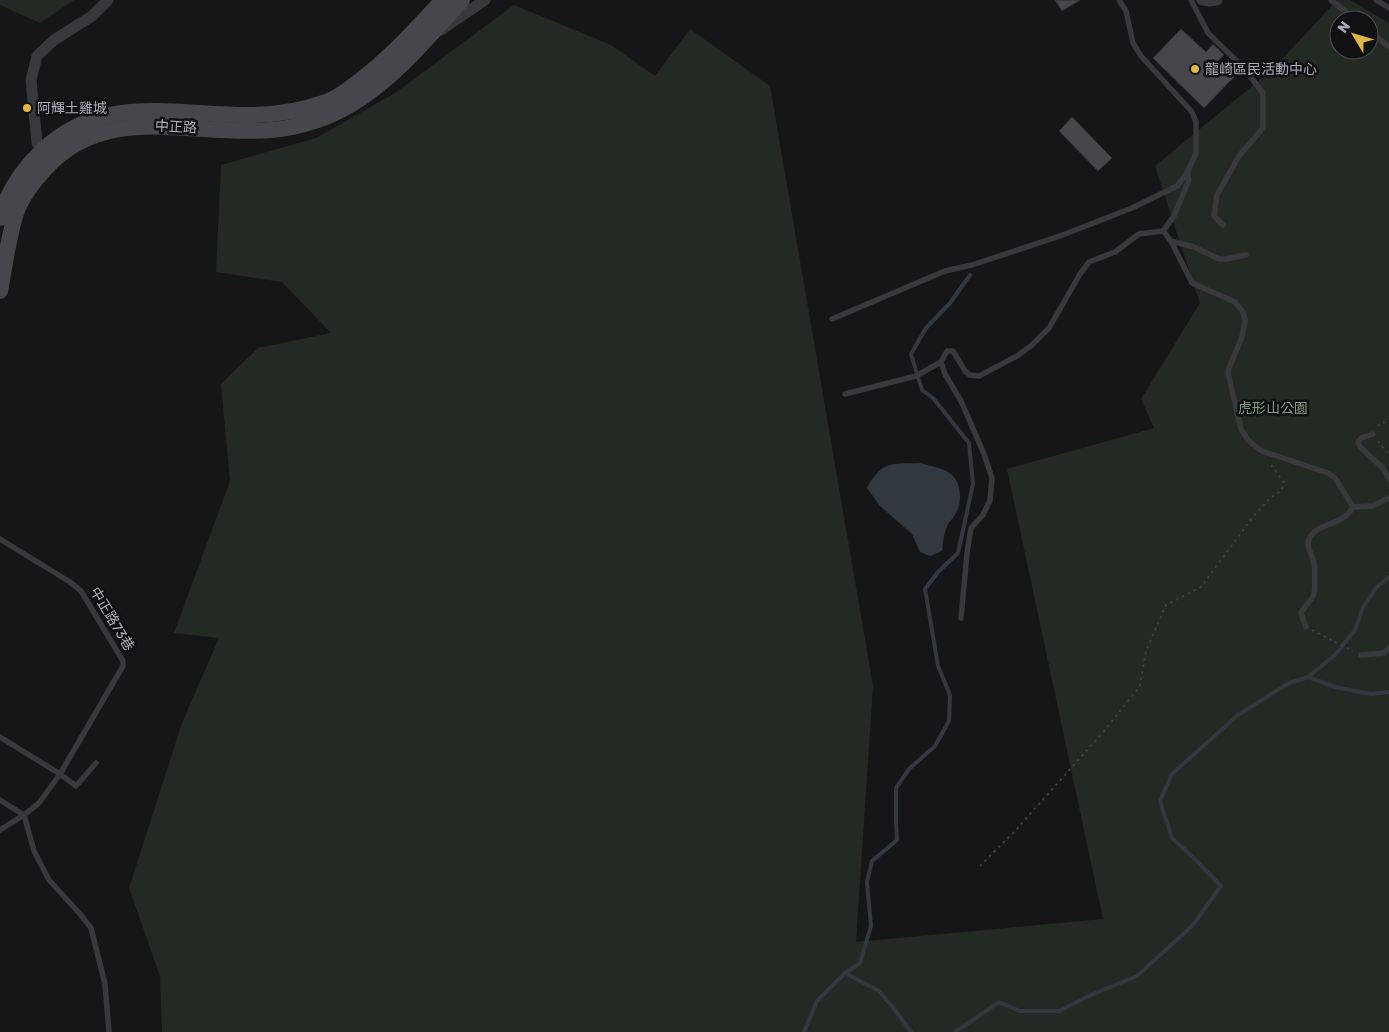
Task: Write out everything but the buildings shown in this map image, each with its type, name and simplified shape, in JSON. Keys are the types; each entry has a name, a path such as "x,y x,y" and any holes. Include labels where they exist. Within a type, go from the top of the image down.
{"main road":[{"name":"中正路","path":"0,291 16,213 47,156 50,143 80,124 95,118 114,114 157,111 248,115 273,114 328,101 348,90 385,60 443,0"},
{"name":"中正路","path":"0,218 13,188 25,169 47,156 60,154 72,146 105,131 146,126 248,131 270,130 288,128 337,113 377,86 408,58 462,0"}],"street":[{"path":"47,156 37,143 31,80 37,56 54,40 92,16 108,0"},
{"path":"385,60 424,42 485,0"},
{"path":"1202,0 1217,0"}],"lane":[{"path":"832,319 945,271 972,265 1060,236 1132,208 1177,186 1187,173 1196,153 1196,122 1192,112 1141,56 1133,43 1126,11 1119,0"},
{"path":"1191,0 1208,33 1242,67 1263,93 1263,128 1239,156 1217,195 1214,216 1224,225"},
{"path":"1331,0 1344,10"},
{"path":"1376,0 1389,8"},
{"path":"1379,39 1389,47"},
{"path":"845,394 916,376 941,362 947,352 953,351 965,371 970,375 979,376 1017,356 1032,345 1049,328 1089,262 1115,252 1139,234 1163,231 1174,216 1189,180 1187,173"},
{"path":"1163,231 1171,241 1192,283 1235,302 1243,312 1245,320 1242,337 1228,373 1241,429 1248,440 1262,451 1328,473 1334,478 1353,507 1350,513 1314,532 1309,539 1308,548 1314,564 1314,594 1301,613 1306,627"},
{"path":"1171,241 1194,247 1219,259 1246,256"},
{"path":"941,362 945,374 961,401 984,454 992,478 990,500 983,515 971,528 961,618"},
{"path":"1373,434 1361,438 1358,443 1383,468 1389,479"},
{"path":"1353,507 1372,506 1389,498"},
{"name":"中正路73巷","path":"0,539 70,582 81,591 122,661 123,666 60,774"},
{"path":"1361,655 1384,653 1389,648"},
{"path":"0,737 76,786 96,764"},
{"path":"0,830 39,803 60,774"},
{"path":"0,800 24,815 34,851 49,880 91,928 105,984 109,1032"}],"path":[{"path":"1389,421 1381,423 1373,434 1389,455"},
{"path":"980,866 1014,832 1105,730 1140,686 1146,650 1166,605 1201,587 1252,518 1270,498 1281,491 1284,483 1262,451"},
{"path":"1306,627 1361,655"}],"green space":[{"path":"0,0 74,0 40,23 0,5"},
{"name":"虎形山公園","path":"1337,0 1350,0 1367,10 1329,10 1329,60 1379,60 1379,17 1389,23 1389,1032 162,1032 160,976 129,888 182,723 219,638 174,633 230,481 221,384 258,348 331,333 282,282 216,272 221,165 316,138 395,93 514,5 611,45 655,76 690,29 770,86 873,686 856,942 1103,919 1007,469 1154,428 1141,399 1200,303 1155,166 1274,68"}],"shaded area":[{"path":"919,463 949,473 954,477 960,491 959,506 948,524 942,551 930,556 920,552 912,534 880,506 867,488 882,468 894,464"}],"waterway":[{"path":"845,973 860,963 871,926 867,882 872,861 897,840 896,788 909,769 935,746 949,721 950,695 938,666 925,589 938,572 958,553 973,484 969,443 933,398 922,390 911,354 926,328 950,303 970,275"},
{"path":"1308,677 1335,655 1355,630 1363,607 1376,588 1389,577"},
{"path":"955,1032 999,1002 1020,1011 1059,1011 1137,976 1192,926 1221,886 1172,838 1160,801 1172,774 1238,715 1289,683 1308,677 1335,687 1371,694 1389,692"},
{"path":"804,1032 817,1001 845,973 879,991 911,1032"}],"place":[{"name":"龍崎區民活動中心","path":"1195,69"},
{"name":"阿輝土雞城","path":"27,108"}]}
